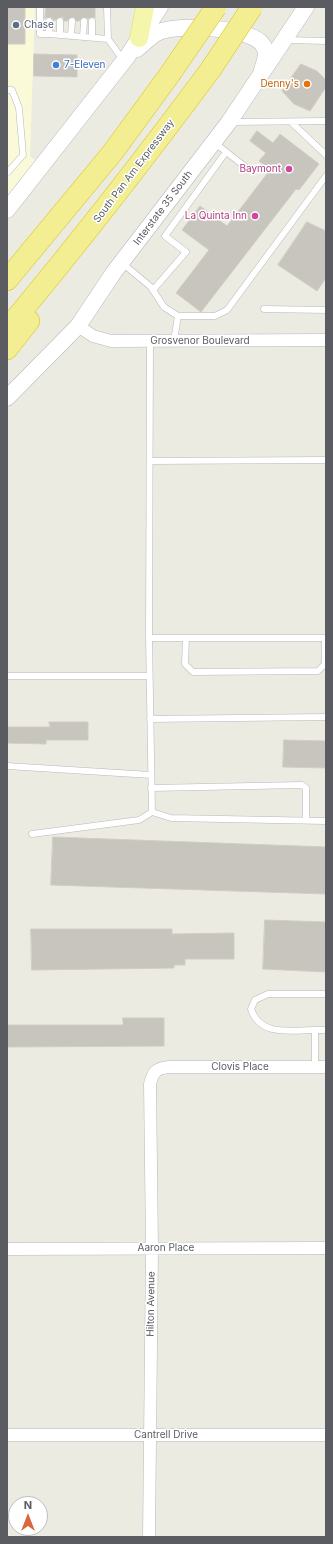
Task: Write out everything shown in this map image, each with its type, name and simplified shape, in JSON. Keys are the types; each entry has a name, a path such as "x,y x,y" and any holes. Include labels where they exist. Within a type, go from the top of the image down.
{"highway":[{"path":"7,280 113,152 170,74 216,7"},
{"name":"South Pan Am Expressway","path":"7,329 83,237 146,157 211,69 252,7"},
{"path":"7,349 102,229 146,157"}],"main road":[{"path":"139,38 145,7"},
{"path":"7,210 125,59 160,7"},
{"name":"Interstate 35 South","path":"7,398 78,326 121,262 229,122 306,7"},
{"path":"125,59 159,32 193,28 233,31 252,35 263,44 266,55 260,77"}],"street":[{"name":"Grosvenor Boulevard","path":"78,326 93,336 111,341 326,340"},
{"name":"Clovis Place","path":"155,1071 160,1068 169,1067 320,1067"},
{"name":"Hilton Avenue","path":"149,1537 152,1248 150,1084 155,1071"},
{"name":"Aaron Place","path":"7,1249 326,1248"},
{"name":"Cantrell Drive","path":"7,1435 326,1435"}],"lane":[{"path":"40,7 40,34 108,38"},
{"path":"107,7 108,38 125,59"},
{"path":"49,21 50,34"},
{"path":"60,21 60,35"},
{"path":"71,36 72,21"},
{"path":"83,36 84,22"},
{"path":"92,22 92,37"},
{"path":"284,40 326,40"},
{"path":"7,90 12,90 19,108 23,155 7,173"},
{"path":"229,122 326,122"},
{"path":"291,122 326,155"},
{"path":"214,142 248,169"},
{"path":"153,290 186,252 165,236 226,152"},
{"path":"121,262 153,290 164,307 178,316 215,316 227,310 326,176"},
{"path":"264,309 326,310"},
{"path":"174,341 178,316"},
{"path":"150,341 151,461 149,676 152,812"},
{"path":"151,461 326,460"},
{"path":"149,638 186,638 326,638 325,664 318,671 193,672 185,664 186,638"},
{"path":"7,676 149,676"},
{"path":"150,719 326,717"},
{"path":"7,766 151,775"},
{"path":"151,788 302,786 306,788 306,820"},
{"path":"32,834 139,820 152,812 171,818 326,821"},
{"path":"326,994 268,994 256,1000 251,1009 254,1018 262,1026 272,1030 326,1030"},
{"path":"315,1030 320,1067"}],"shaded area":[{"path":"7,7 35,7 30,156 37,162 7,197"}],"building":[{"name":"Chase","path":"7,7 25,7 25,44 7,44"},
{"path":"46,7 95,7 95,18 92,17 88,19 84,17 79,21 76,21 75,18 72,17 67,21 64,21 63,17 60,17 54,21 51,17 45,18"},
{"name":"7-Eleven","path":"34,54 77,55 77,77 34,76"},
{"name":"Denny's","path":"301,64 317,71 326,80 326,87 310,111 294,104 282,91"},
{"name":"La Quinta Inn","path":"257,131 273,143 280,134 319,164 299,190 296,189 201,312 176,293 209,250 182,230 200,206 227,226 270,170 259,161 266,153 250,141"},
{"path":"307,222 326,231 326,278 317,291 278,265"},
{"path":"49,722 88,722 88,740 46,740 46,744 7,743 7,727 50,727"},
{"path":"284,740 326,741 326,768 283,767"},
{"path":"53,837 326,847 326,894 51,885"},
{"path":"265,920 326,922 326,972 263,969"},
{"path":"31,929 172,929 172,934 234,933 234,959 185,959 185,965 174,965 174,968 32,970"},
{"path":"123,1018 164,1018 164,1046 7,1047 7,1025 123,1025"}],"place":[{"name":"Chase","path":"16,25"},
{"name":"7-Eleven","path":"56,65"},
{"name":"Denny's","path":"307,84"},
{"name":"Baymont","path":"289,169"},
{"name":"La Quinta Inn","path":"255,216"}]}
